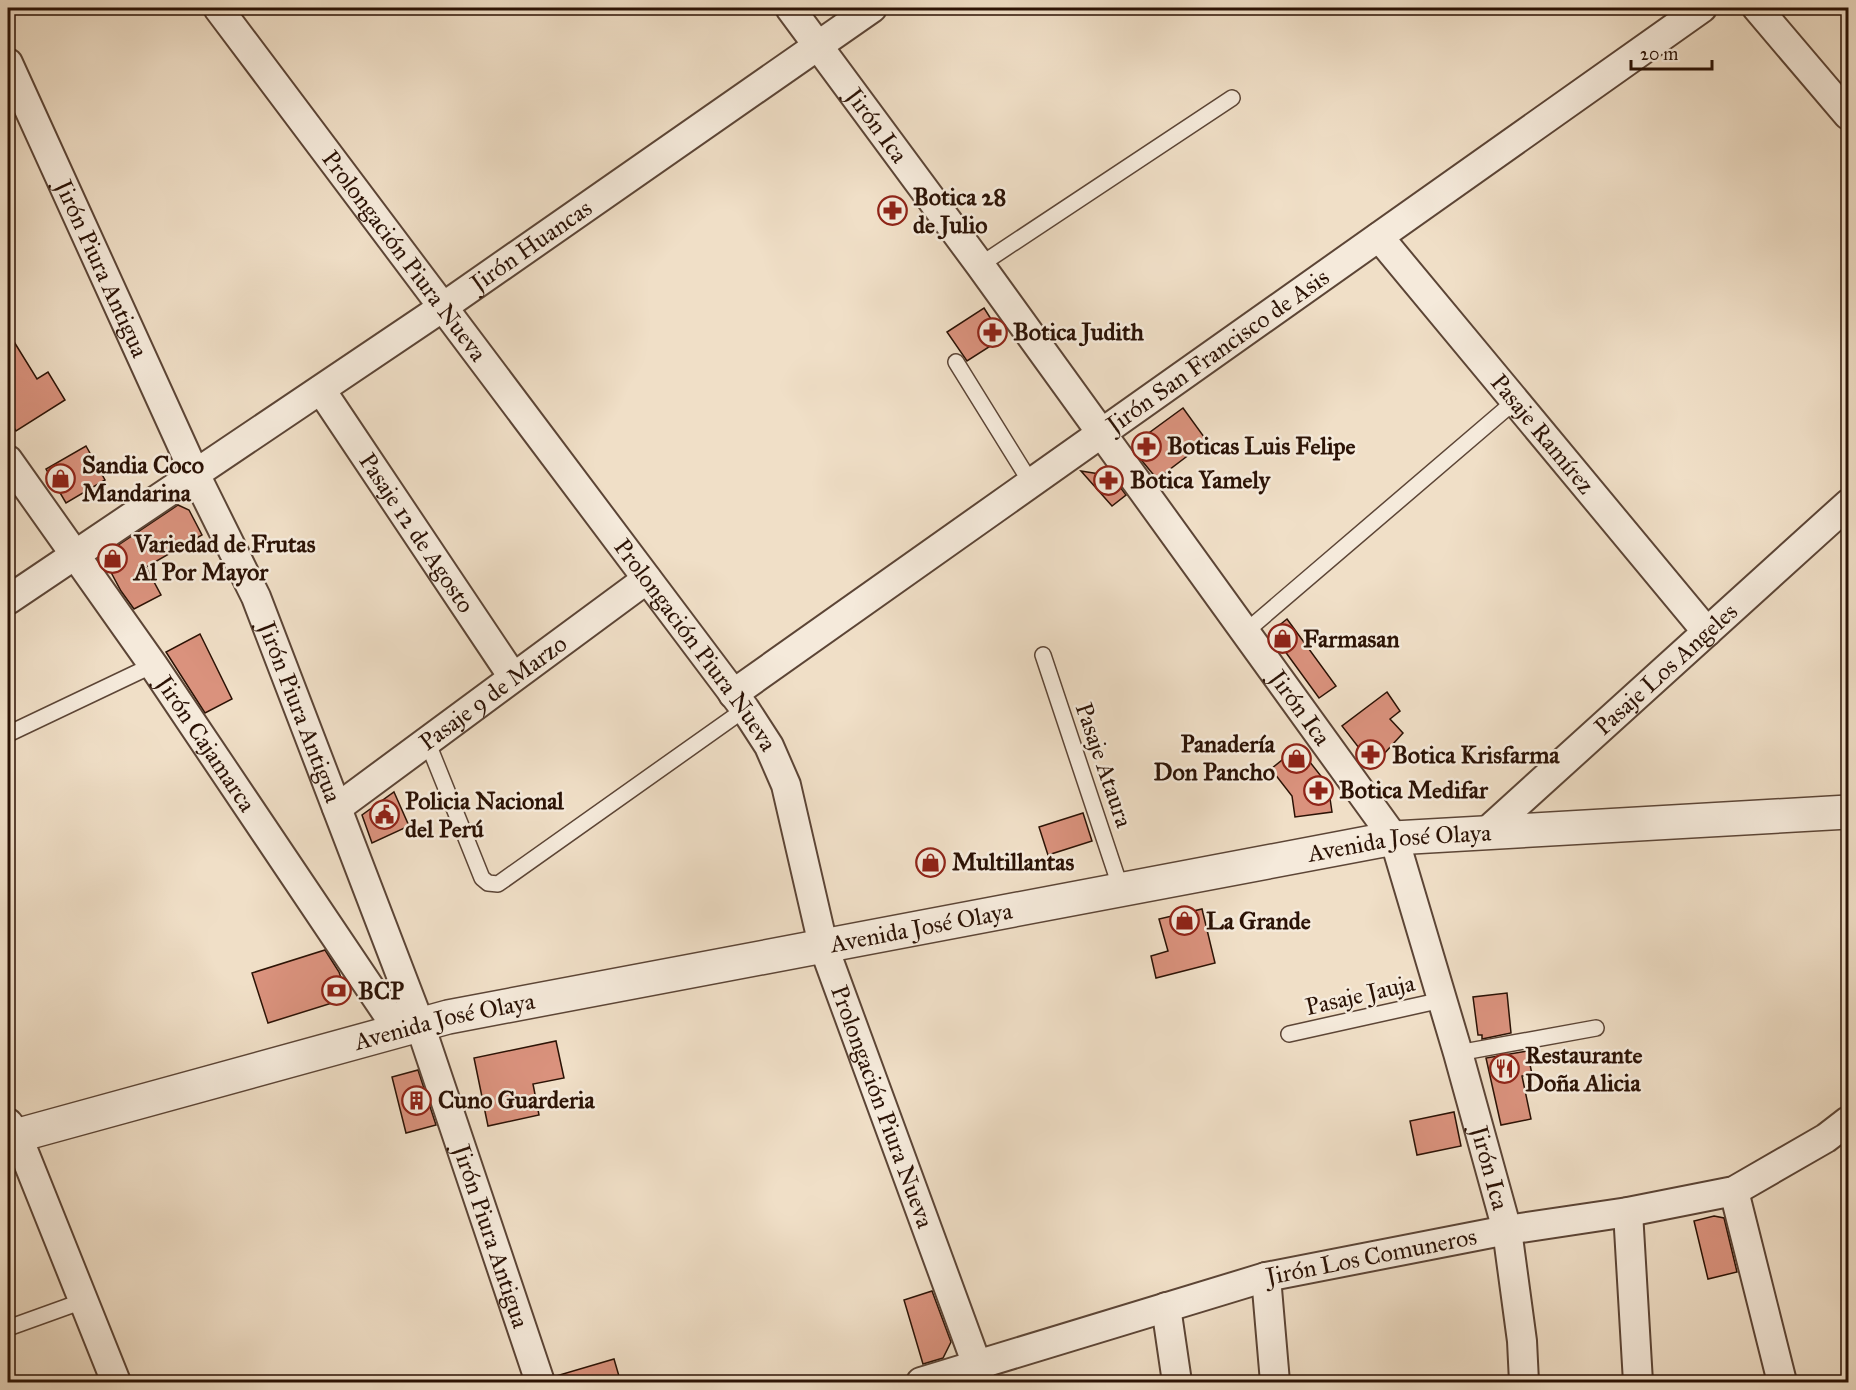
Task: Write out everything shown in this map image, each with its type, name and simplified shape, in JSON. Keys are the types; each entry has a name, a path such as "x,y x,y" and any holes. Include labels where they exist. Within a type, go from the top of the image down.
{"street":[{"name":"Prolongación Piura Nueva","path":"218,8 739,701 769,746 786,785 824,945 979,1374"},
{"name":"Jirón Ica","path":"790,8 980,265 1394,838 1458,1053 1507,1230 1522,1341 1524,1383"},
{"name":"Jirón Huancas","path":"8,600 443,307 872,8"},
{"name":"Jirón San Francisco de Asis","path":"739,701 1031,483 1702,8"},
{"path":"1757,8 1848,115"},
{"name":"Jirón Piura Antigua","path":"8,63 195,474 256,597 337,808 409,1028 540,1383"},
{"name":"Pasaje Ramírez","path":"1379,237 1707,632"},
{"name":"Pasaje 12 de Agosto","path":"321,390 513,677"},
{"name":"Jirón Cajamarca","path":"8,460 409,1028"},
{"name":"Pasaje Los Angeles","path":"1485,833 1848,504"},
{"name":"Pasaje 9 de Marzo","path":"337,808 647,579"},
{"name":"Avenida José Olaya","path":"11,1132 448,1017 1394,838 1848,812"},
{"name":"Jirón Los Comuneros","path":"921,1383 979,1374 1167,1307 1266,1277 1507,1230 1628,1212 1734,1191 1826,1138 1848,1121"},
{"path":"11,1132 116,1383"},
{"path":"1734,1191 1782,1383"},
{"path":"1628,1212 1638,1383"},
{"path":"1266,1277 1275,1383"},
{"path":"1167,1307 1177,1383"}],"lane":[{"path":"980,265 1232,98"},
{"path":"956,362 1031,483"},
{"path":"1244,633 1515,401"},
{"name":"Pasaje Ataura","path":"1043,656 1121,889"},
{"path":"8,734 153,665"},
{"path":"427,741 482,878 488,883 498,884 739,701"},
{"name":"Pasaje Jauja","path":"1289,1034 1442,1000"},
{"path":"1458,1053 1596,1028"},
{"path":"8,1328 83,1301"}],"building":[{"path":"984,308 1003,338 967,361 947,332"},
{"path":"8,332 37,379 48,372 65,400 16,431 8,417"},
{"path":"1183,408 1207,441 1157,479 1138,456 1142,438"},
{"path":"86,446 105,480 66,503 46,469"},
{"path":"1081,471 1112,476 1126,495 1112,506"},
{"path":"178,505 189,510 202,535 146,567 161,595 134,609 106,563 108,552"},
{"path":"1287,619 1336,686 1319,698 1271,632"},
{"path":"200,634 232,699 205,713 166,652"},
{"path":"1387,692 1400,711 1390,719 1403,733 1373,766 1342,726"},
{"path":"1298,747 1328,785 1332,812 1295,817 1292,796 1271,769"},
{"name":"Policia Nacional del Perú","path":"394,792 409,826 372,843 362,815"},
{"path":"1083,813 1092,841 1048,855 1039,827"},
{"path":"1202,909 1215,963 1156,978 1151,956 1168,951 1159,919"},
{"path":"325,950 339,972 348,998 268,1023 252,973"},
{"path":"1507,993 1511,1033 1482,1039 1482,1035 1478,1035 1473,997"},
{"path":"556,1041 564,1078 533,1084 539,1115 488,1126 474,1058"},
{"path":"1527,1051 1532,1074 1522,1076 1531,1119 1501,1125 1486,1058"},
{"name":"Cuno Guarderia","path":"418,1070 436,1125 406,1133 392,1077"},
{"path":"1454,1112 1461,1146 1417,1155 1410,1121"},
{"path":"1714,1216 1724,1218 1737,1272 1708,1279 1694,1221"},
{"path":"932,1291 951,1342 943,1358 923,1364 904,1300"},
{"path":"614,1359 621,1383 556,1383 556,1376"}],"place":[{"name":"Botica 28 de Julio","path":"892,211"},
{"name":"Botica Judith","path":"992,332"},
{"name":"Boticas Luis Felipe","path":"1146,446"},
{"name":"Sandia Coco Mandarina","path":"61,479"},
{"name":"Botica Yamely","path":"1109,480"},
{"name":"Variedad de Frutas Al Por Mayor","path":"113,558"},
{"name":"Farmasan","path":"1282,639"},
{"name":"Botica Krisfarma","path":"1371,755"},
{"name":"Panadería Don Pancho","path":"1296,758"},
{"name":"Botica Medifar","path":"1318,790"},
{"name":"Policia Nacional del Perú","path":"384,815"},
{"name":"Multillantas","path":"931,862"},
{"name":"La Grande","path":"1185,921"},
{"name":"BCP","path":"337,991"},
{"name":"Restaurante Doña Alicia","path":"1504,1069"},
{"name":"Cuno Guarderia","path":"417,1100"}]}
